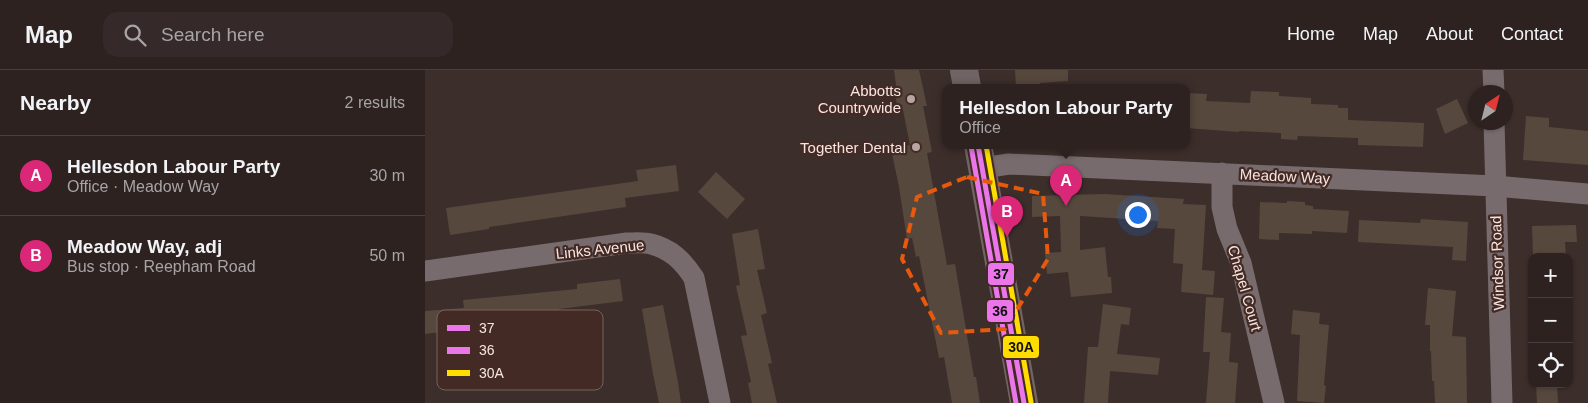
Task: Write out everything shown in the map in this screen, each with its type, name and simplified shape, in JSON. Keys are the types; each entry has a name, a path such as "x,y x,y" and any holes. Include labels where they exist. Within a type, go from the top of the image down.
{"street":[{"path":"964,70 966,84"},
{"path":"1493,70 1494,85"},
{"name":"Windsor Road","path":"1494,130 1502,403"},
{"path":"981,156 1024,403"},
{"name":"Meadow Way","path":"981,156 1009,164 1495,186 1588,194"},
{"name":"Chapel Court","path":"1222,173 1222,207 1227,230 1241,263 1274,403"},
{"name":"Links Avenue","path":"425,271 627,243 649,243 666,250 683,262 693,278 720,403"}],"highlighted area":[{"path":"967,177 1043,194 1048,259 1005,329 941,333 902,259 917,197"}],"building":[{"path":"894,70 919,70 927,106 923,106 932,152 927,153 947,265 955,264 980,403 952,403 944,357 939,358 919,256 916,257 912,238 907,239 891,149 910,145 903,110 898,111"},
{"path":"1015,70 1068,70 1068,81 1016,84"},
{"path":"1251,91 1279,92 1279,96 1311,98 1311,104 1338,105 1338,108 1348,108 1348,120 1424,123 1423,147 1358,145 1358,138 1298,136 1297,140 1281,139 1281,133 1190,128 1190,93 1207,94 1206,101 1250,103"},
{"path":"1457,99 1468,123 1445,134 1436,109"},
{"path":"1526,116 1549,118 1549,127 1588,131 1588,165 1523,160"},
{"path":"676,165 679,191 625,198 626,207 489,227 489,229 450,235 446,208 638,181 636,170"},
{"path":"716,172 745,199 727,219 698,192"},
{"path":"1104,194 1184,199 1183,204 1206,205 1202,270 1215,271 1213,295 1181,292 1183,264 1173,263 1175,229 1157,228 1158,221 1080,216 1080,250 1105,247 1108,277 1111,277 1112,293 1071,297 1068,272 1047,274 1045,253 1061,252 1060,216 1032,217 1032,196"},
{"path":"1287,201 1305,202 1305,205 1313,206 1313,209 1349,211 1347,233 1312,231 1312,234 1279,233 1279,240 1259,239 1260,202 1287,203"},
{"path":"1421,219 1468,222 1466,261 1452,260 1453,247 1358,242 1359,220 1420,223"},
{"path":"1576,225 1577,242 1565,242 1566,253 1533,253 1532,226"},
{"path":"758,229 765,269 757,270 767,313 761,315 772,363 768,364 777,403 752,403 748,383 751,382 741,336 747,335 736,286 740,285 732,234"},
{"path":"620,279 623,301 559,310 438,310 464,308 463,300 577,289 577,284"},
{"path":"1428,288 1456,291 1452,336 1466,337 1467,403 1435,403 1430,351 1430,325 1425,325"},
{"path":"1206,297 1224,298 1221,332 1231,333 1229,362 1238,363 1235,403 1206,403 1210,352 1203,352"},
{"path":"1103,304 1131,308 1129,325 1121,324 1117,354 1160,358 1158,375 1110,371 1108,403 1084,403 1088,347 1098,347"},
{"path":"663,305 681,403 659,403 653,374 642,309"},
{"path":"437,310 437,333 425,334 425,311"},
{"path":"1293,310 1320,313 1319,324 1329,325 1324,403 1297,401 1300,335 1291,334"},
{"path":"1536,388 1557,388 1558,403 1537,403"}],"transit line":[{"name":"36","path":"972,149 1016,403"},
{"name":"37","path":"979,149 1024,403"},
{"name":"30A","path":"987,149 1031,402"}],"place":[{"name":"Abbotts Countrywide","path":"911,99"},
{"name":"Together Dental","path":"916,147"},
{"name":"Hellesdon Labour Party","path":"1066,206"},
{"name":"Meadow Way, adj","path":"1007,237"}]}
